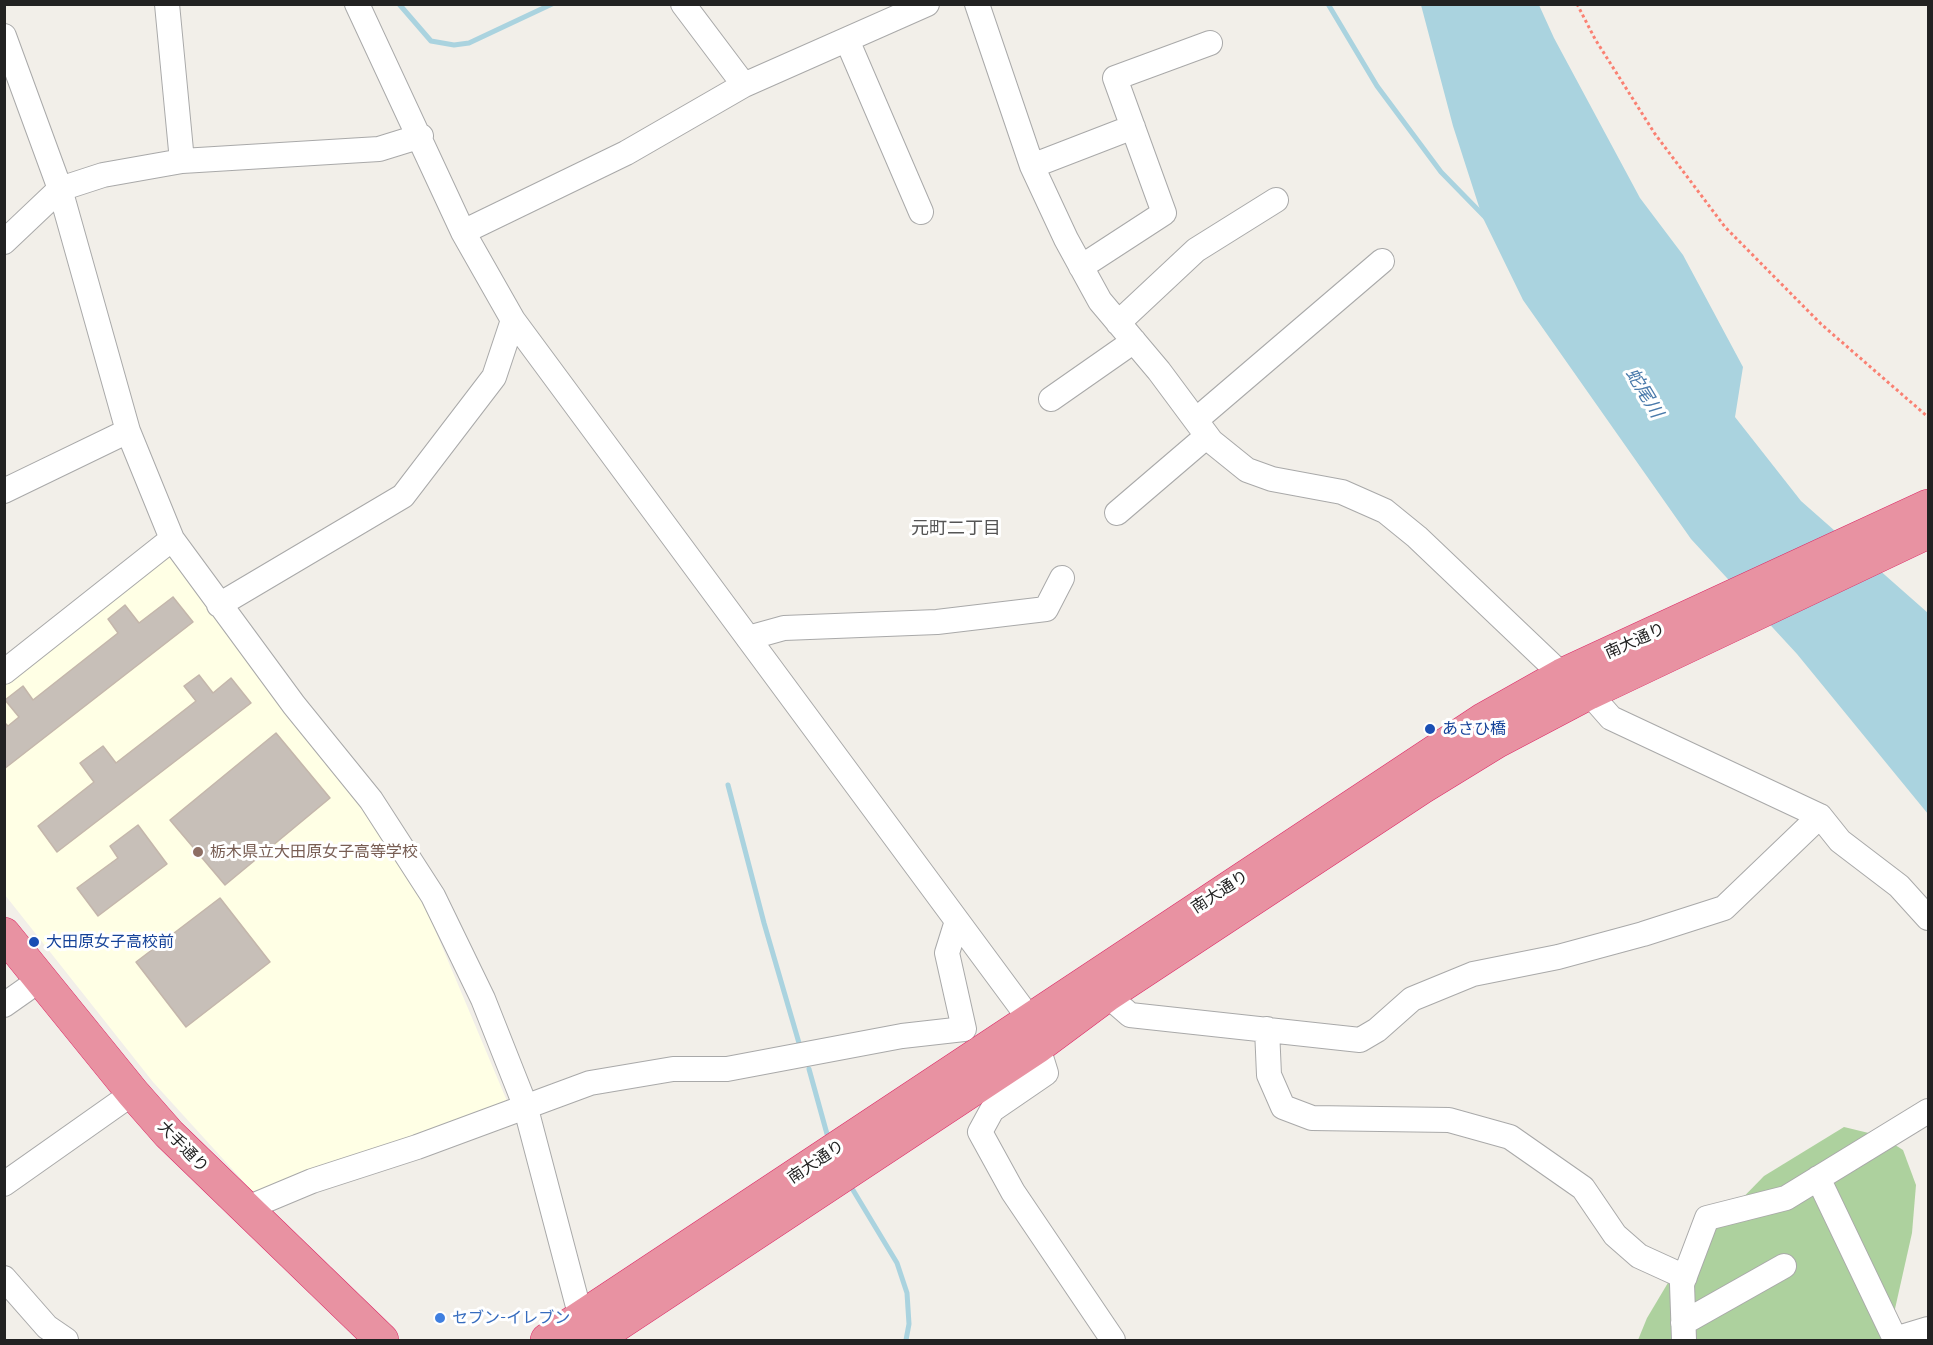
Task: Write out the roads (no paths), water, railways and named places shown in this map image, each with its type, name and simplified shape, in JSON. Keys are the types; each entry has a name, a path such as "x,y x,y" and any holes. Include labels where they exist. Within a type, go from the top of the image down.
{"highway":[{"name":"南大通り","path":"1033,1033 1107,995 1421,788 1496,742 1929,506"},
{"name":"南大通り","path":"547,1341 588,1333 1033,1033 1484,719 1562,675 1929,532"},
{"name":"大手通り","path":"4,934 133,1094 244,1209 382,1341"}],"street":[{"path":"167,4 182,160"},
{"path":"357,4 463,232 513,320 957,921 1033,1033 1046,1073 992,1110 980,1132 1013,1192 1113,1341"},
{"path":"683,4 744,85"},
{"path":"463,232 626,153 744,85 927,4"},
{"path":"977,4 1032,166 1082,267 1100,301 1201,428 1247,470 1272,478 1342,492 1385,511 1417,537 1562,675 1589,693 1611,718 1820,816 1840,841 1899,886 1929,918"},
{"path":"4,36 60,189 128,430 171,538 294,705 371,800 433,896 483,999 525,1105 588,1333"},
{"path":"847,40 921,212"},
{"path":"1082,267 1164,213 1115,78 1210,43"},
{"path":"1032,166 1133,127"},
{"path":"4,242 60,189 103,175 182,160 379,149 420,136"},
{"path":"1118,323 1196,250 1276,200"},
{"path":"1117,513 1201,428 1382,261"},
{"path":"219,604 403,496 494,377 513,320"},
{"path":"1051,399 1134,341"},
{"path":"4,491 128,430"},
{"path":"4,672 171,538"},
{"path":"748,638 784,628 937,622 1046,609 1062,578"},
{"path":"1107,995 1130,1015 1360,1040 1377,1030 1412,999 1473,974 1557,957 1643,934 1724,908 1820,816"},
{"path":"244,1209 312,1181 417,1148 525,1105 600,1081 673,1069 727,1069 902,1036 964,1029 947,953 957,921"},
{"path":"4,1005 41,979"},
{"path":"1267,1029 1269,1076 1283,1107 1312,1118 1449,1120 1510,1137 1583,1188 1615,1235 1639,1256 1685,1277"},
{"path":"4,1184 133,1094"},
{"path":"1684,1332 1682,1284 1707,1218 1786,1198 1929,1111"},
{"path":"1818,1178 1895,1340 1929,1329"},
{"path":"1684,1332 1784,1266"},
{"path":"4,1278 47,1328 66,1341"}],"water":[{"name":"蛇尾川","path":"1421,5 1539,5 1554,38 1640,198 1683,255 1743,367 1735,417 1801,501 1928,613 1928,814 1797,654 1691,539 1523,300 1482,216 1453,126"}],"waterway":[{"path":"399,4 431,41 454,45 469,43 552,4"},
{"path":"1328,4 1377,86 1441,172 1485,217"},
{"path":"728,785 764,923 799,1043"},
{"path":"809,1069 827,1134"},
{"path":"853,1190 897,1263 907,1293 909,1324 906,1340"}],"place":[{"name":"あさひ橋","path":"1430,729"},
{"name":"栃木県立大田原女子高等学校","path":"198,852"},
{"name":"大田原女子高校前","path":"34,942"},
{"name":"セブン-イレブン","path":"440,1318"}],"district":[{"name":"元町二丁目","path":"956,529"}]}
